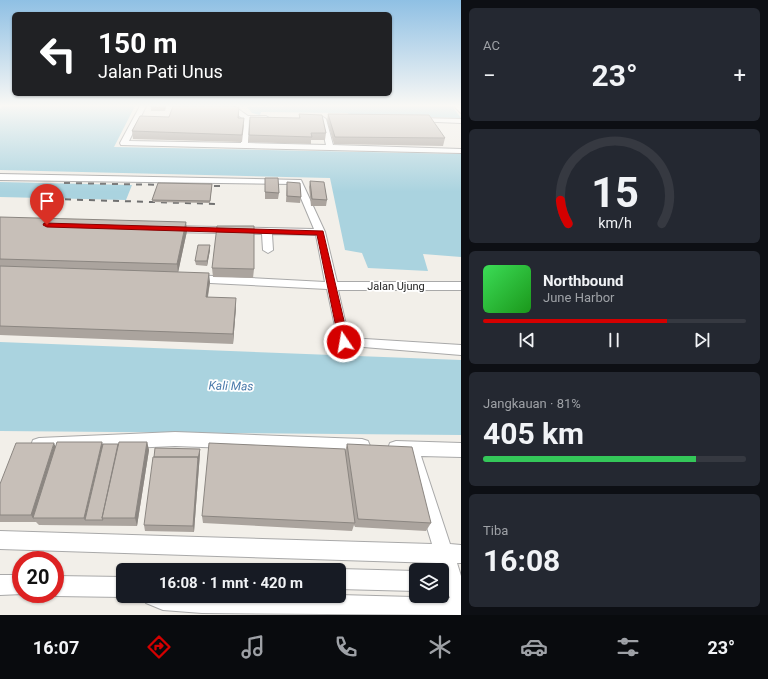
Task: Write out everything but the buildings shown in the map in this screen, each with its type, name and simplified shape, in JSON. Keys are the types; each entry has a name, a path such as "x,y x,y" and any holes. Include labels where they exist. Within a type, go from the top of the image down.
{"street":[{"path":"128,135 124,143 461,151"},
{"path":"244,146 245,135"},
{"path":"327,135 330,147"},
{"path":"0,176 311,182"},
{"path":"298,182 320,232 344,342 461,350"},
{"path":"157,228 320,232"},
{"path":"267,231 268,250"},
{"name":"Jalan Ujung","path":"180,278 332,286 461,286"},
{"path":"24,446 175,439 461,450"},
{"path":"411,448 453,553 452,582 461,600"},
{"path":"0,540 453,553"},
{"path":"346,579 409,581"},
{"path":"0,585 12,585"},
{"path":"64,586 116,587"},
{"path":"176,603 203,609 317,610 461,608"}],"water":[{"path":"0,135 120,135 114,147 461,154 461,257 423,254 428,271 368,268 362,253 345,250 330,178 0,170"},
{"path":"0,182 132,185 126,200 0,197"},
{"name":"Kali Mas","path":"0,342 461,360 461,435 0,431"}],"railway":[{"path":"64,183 168,185"},
{"path":"202,186 222,186"},
{"path":"53,199 218,204"}],"route":[{"path":"47,225 320,232 344,342"}]}
